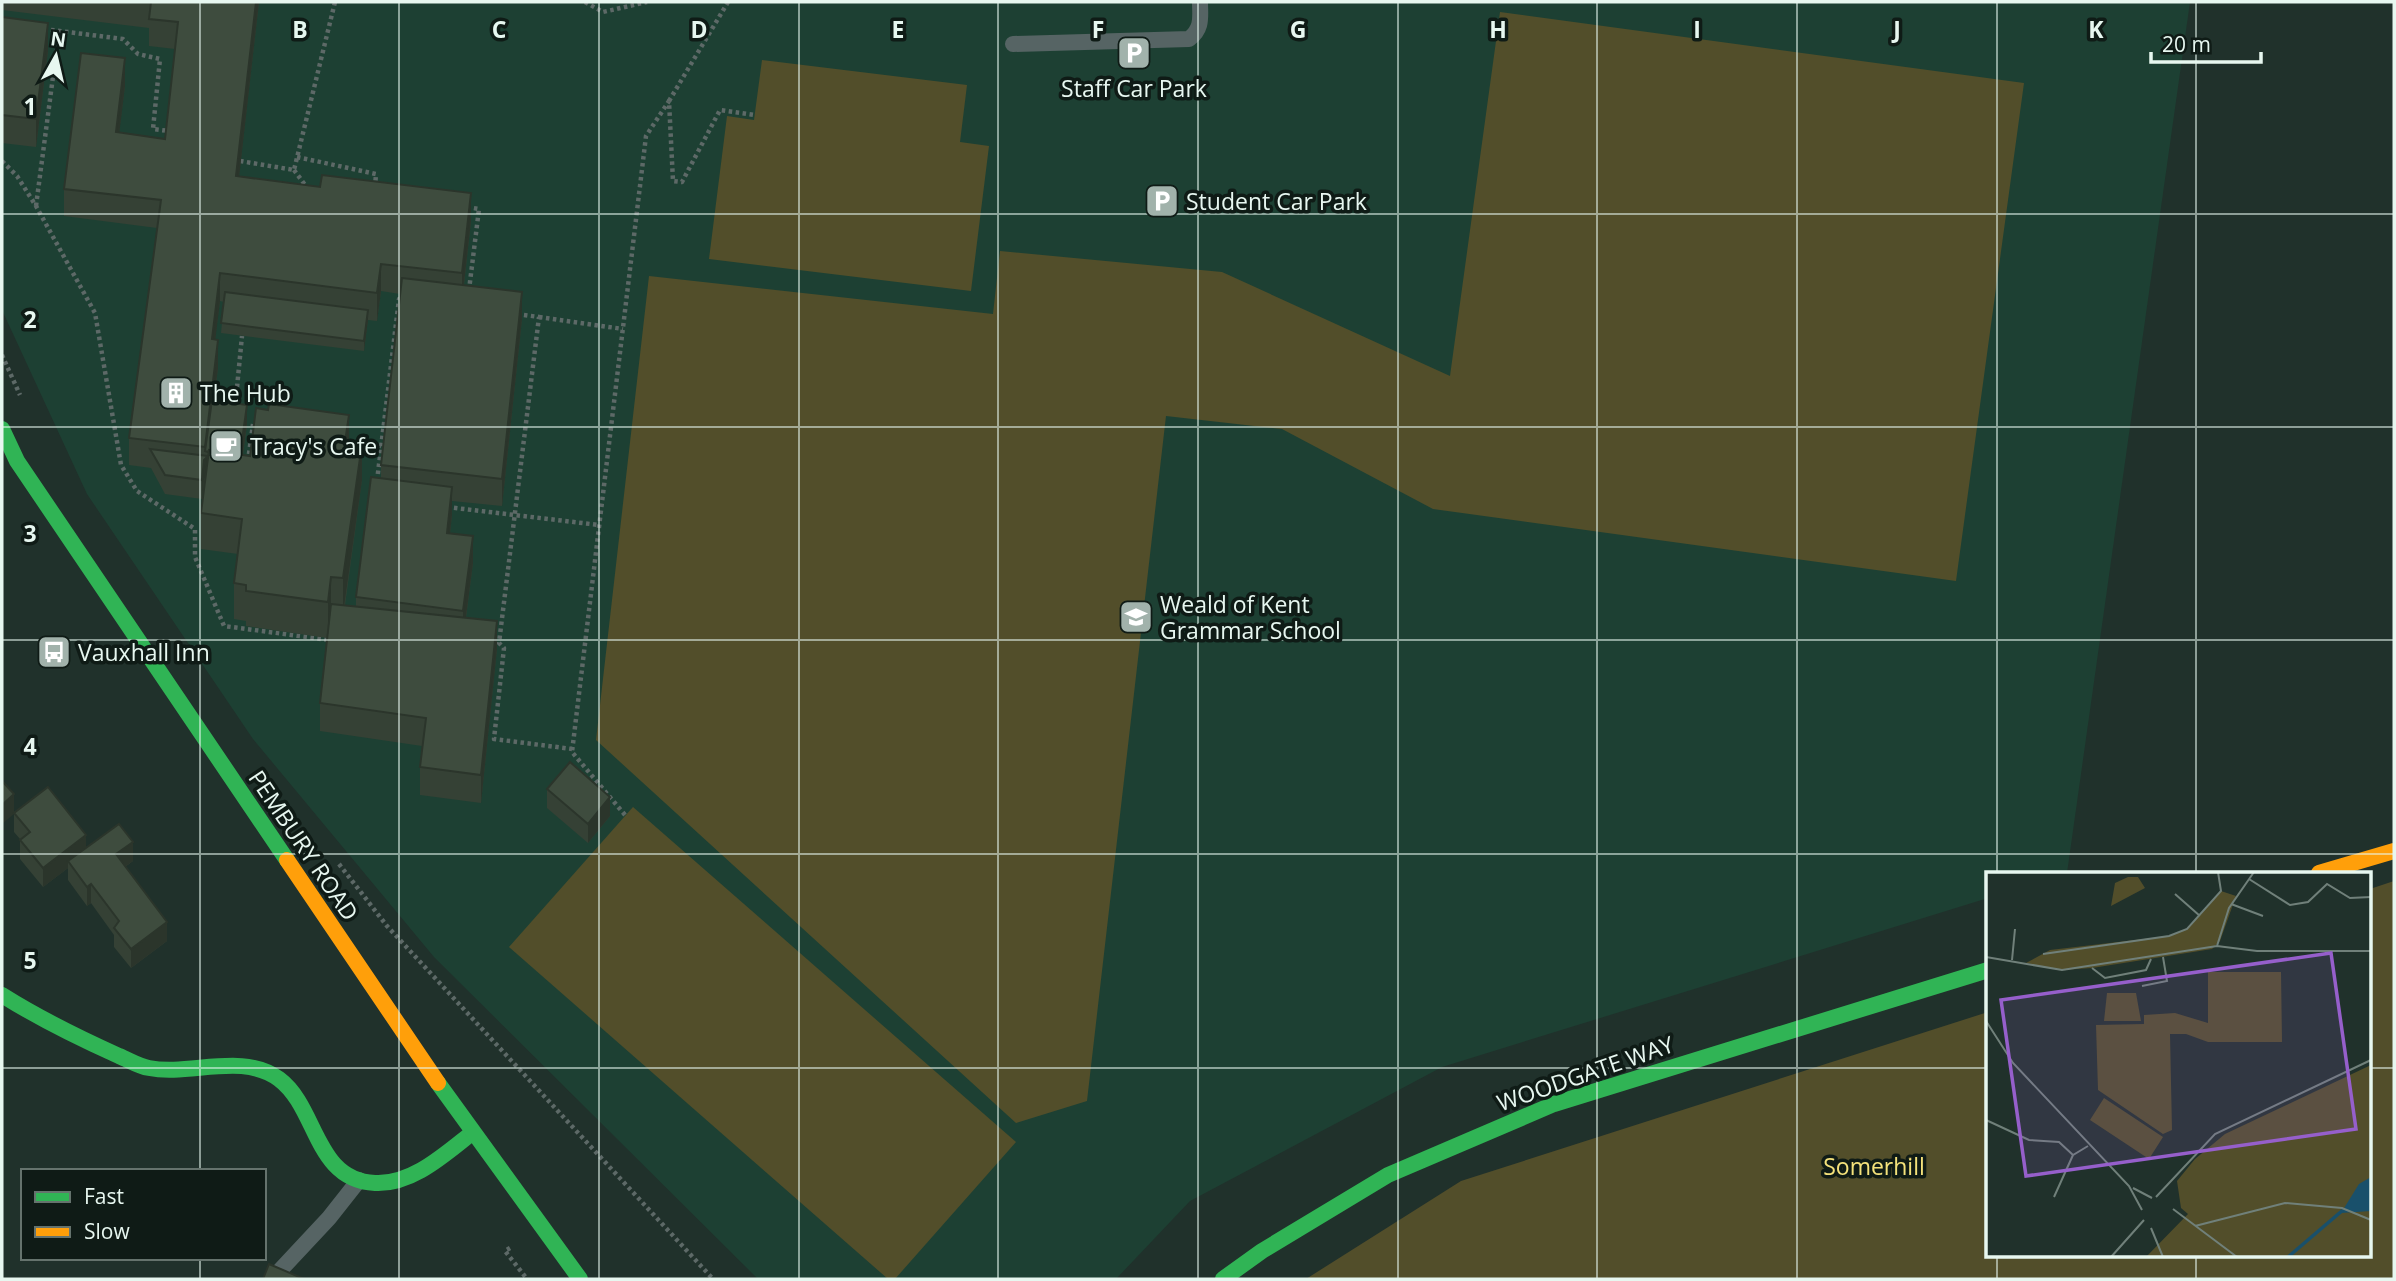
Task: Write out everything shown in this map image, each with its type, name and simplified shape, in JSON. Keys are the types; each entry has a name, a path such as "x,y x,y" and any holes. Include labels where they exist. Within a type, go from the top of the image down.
{"main road":[{"name":"PEMBURY ROAD","path":"2,429 17,461 472,1133 580,1279"},
{"path":"2323,872 2394,852"},
{"name":"WOODGATE WAY","path":"1223,1279 1262,1251 1388,1175 1554,1104 1986,971"},
{"path":"2,995 53,1028 149,1069 235,1067 266,1071 290,1087 307,1126 326,1157 359,1180 391,1182 423,1169 472,1133"}],"lane":[{"path":"1013,44 1189,39 1200,24 1200,2"},
{"path":"272,1279 321,1227 359,1180"}],"path":[{"path":"294,170 335,2"},
{"path":"585,2 603,12 647,2"},
{"path":"572,749 646,136 728,2"},
{"path":"36,27 123,39 138,54 160,58 153,129 169,131"},
{"path":"36,206 59,31"},
{"path":"669,102 673,181 682,182 720,110 755,115"},
{"path":"297,157 376,174 373,201"},
{"path":"2,161 17,176 36,206 95,313 121,465 137,491 195,529"},
{"path":"240,161 294,170 309,190 321,192"},
{"path":"454,205 478,209 468,295"},
{"path":"376,485 399,299 413,301"},
{"path":"515,314 623,329"},
{"path":"539,317 496,644 504,648 494,739 572,749 625,815"},
{"path":"234,414 242,336"},
{"path":"2,355 24,404"},
{"path":"244,419 260,427"},
{"path":"247,471 253,424"},
{"path":"342,441 381,446"},
{"path":"439,505 599,525"},
{"path":"201,523 195,529 195,557 224,626 329,640 330,627"},
{"path":"337,860 387,926 713,1279"},
{"path":"505,1251 527,1279"}],"shaded area":[{"name":"Weald of Kent Grammar School","path":"2,2 2190,2 2067,872 1986,872 1986,899 1442,1067 1190,1201 1116,1279 758,1279 434,957 253,739 87,494 2,310"}],"green space":[{"path":"1500,12 2024,83 1956,581 1433,509 1282,429 1166,416 1087,1101 1016,1123 596,740 649,276 993,314 1000,251 1222,272 1450,376"},
{"path":"762,60 967,85 960,142 989,146 971,291 709,259 727,116 754,120"},
{"path":"633,807 1016,1142 895,1279 888,1279 509,947"},
{"name":"Somerhill","path":"2394,881 2394,1279 1306,1279 1461,1181 1986,1013 1986,1256 2372,1256 2372,888"}],"building":[{"path":"151,2 256,2 236,176 320,187 322,175 471,193 462,273 381,264 377,293 220,273 212,339 218,340 205,447 129,438 161,200 64,189 81,53 125,58 116,132 165,139 178,22 149,19"},
{"path":"2,17 48,23 36,119 2,115"},
{"path":"402,278 522,292 502,479 381,465"},
{"path":"225,292 368,310 364,341 221,323"},
{"path":"212,400 247,405 240,455 205,451"},
{"path":"269,404 349,415 345,442 362,444 343,578 331,577 328,602 246,591 246,585 234,583 242,519 201,513 209,450 250,456 256,408 268,410"},
{"path":"150,449 208,456 204,460 202,480 165,475"},
{"path":"371,477 452,487 447,533 473,536 463,611 356,597"},
{"path":"331,604 497,621 481,775 420,767 426,718 320,703"},
{"path":"570,762 610,797 588,824 547,789"},
{"path":"2,781 14,794 2,805"},
{"path":"48,787 86,835 43,868 20,840 30,832 14,813"},
{"path":"119,824 133,842 116,854 167,922 131,949 114,928 119,921 91,884 87,887 68,861"},
{"path":"269,1264 304,1279 263,1279"}],"traffic: fast":[{"path":"2,429 17,461 287,860"},
{"path":"1223,1279 1262,1251 1388,1175 1554,1104 1986,971"},
{"path":"2,995 60,1028 145,1067 165,1070 233,1066 265,1071 279,1079 292,1092 328,1156 340,1170 355,1179 375,1183 389,1182 415,1174 472,1133"},
{"path":"438,1083 580,1279"}],"traffic: slow":[{"path":"2322,872 2394,851"},
{"path":"287,860 438,1083"}],"place":[{"name":"Staff Car Park","path":"1134,53"},
{"name":"Student Car Park","path":"1162,201"},
{"name":"The Hub","path":"176,393"},
{"name":"Tracy's Cafe","path":"226,446"},
{"name":"Weald of Kent Grammar School","path":"1136,617"},
{"name":"Vauxhall Inn","path":"54,652"}]}
